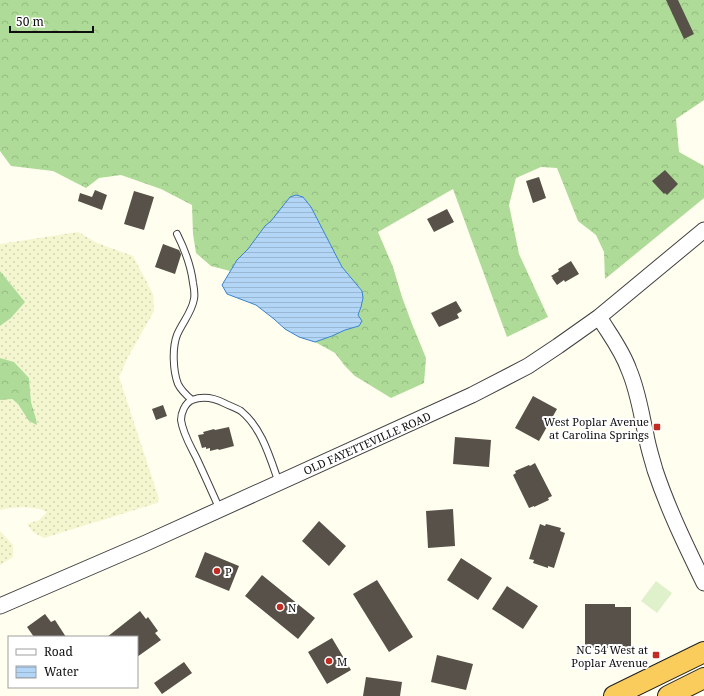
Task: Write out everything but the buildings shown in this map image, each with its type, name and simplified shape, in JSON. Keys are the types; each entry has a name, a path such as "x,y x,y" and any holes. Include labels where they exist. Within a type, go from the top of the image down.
{"highway":[{"path":"614,696 704,652"},
{"path":"668,696 704,678"}],"street":[{"name":"OLD FAYETTEVILLE ROAD","path":"0,606 220,510 472,395 528,366 599,317 704,230"},
{"path":"599,317 625,358 630,371 650,451 663,493 679,532 704,583"}],"lane":[{"path":"177,234 183,245 191,269 194,299 192,308 177,335 174,362 178,384 184,394 192,400"},
{"path":"220,510 185,436 181,419 182,410 189,401 197,398 206,398 220,401 240,410 252,421 262,439 279,483"}],"green space":[{"path":"0,0 704,0 704,100 676,119 679,152 704,166 704,198 605,279 604,252 596,235 578,221 557,168 541,167 516,178 509,205 519,254 548,317 507,337 453,189 378,232 393,267 402,297 426,358 424,383 391,398 355,376 335,353 315,342 359,326 358,315 361,307 362,291 342,267 311,207 303,197 265,227 248,249 237,260 230,271 211,266 196,253 193,234 192,205 161,189 121,175 99,178 86,188 53,171 11,166 0,151"},
{"path":"78,232 97,243 133,256 153,294 154,311 128,357 119,377 159,499 157,503 44,538 33,532 27,524 39,520 47,512 40,509 25,507 0,510 0,400 11,399 18,404 29,421 37,424 31,402 29,378 14,362 0,358 0,326 11,318 25,302 0,271 0,244"},
{"path":"0,271 25,302 11,318 0,326"},
{"path":"0,358 14,362 29,378 31,402 37,425 29,421 18,404 12,399 0,400"},
{"path":"0,531 13,545 13,557 0,565"},
{"path":"656,581 672,593 657,613 641,601"}],"water":[{"path":"296,195 303,197 311,207 342,267 362,291 363,298 358,315 362,321 359,326 315,342 299,337 285,329 256,305 227,294 222,285 237,260 248,249 265,226 271,221 290,197"}],"place":[{"name":"West Poplar Avenue at Carolina Springs","path":"657,427"},
{"name":"P","path":"217,571"},
{"name":"N","path":"280,607"},
{"name":"NC 54 West at Poplar Avenue","path":"656,655"},
{"name":"M","path":"329,661"}]}
